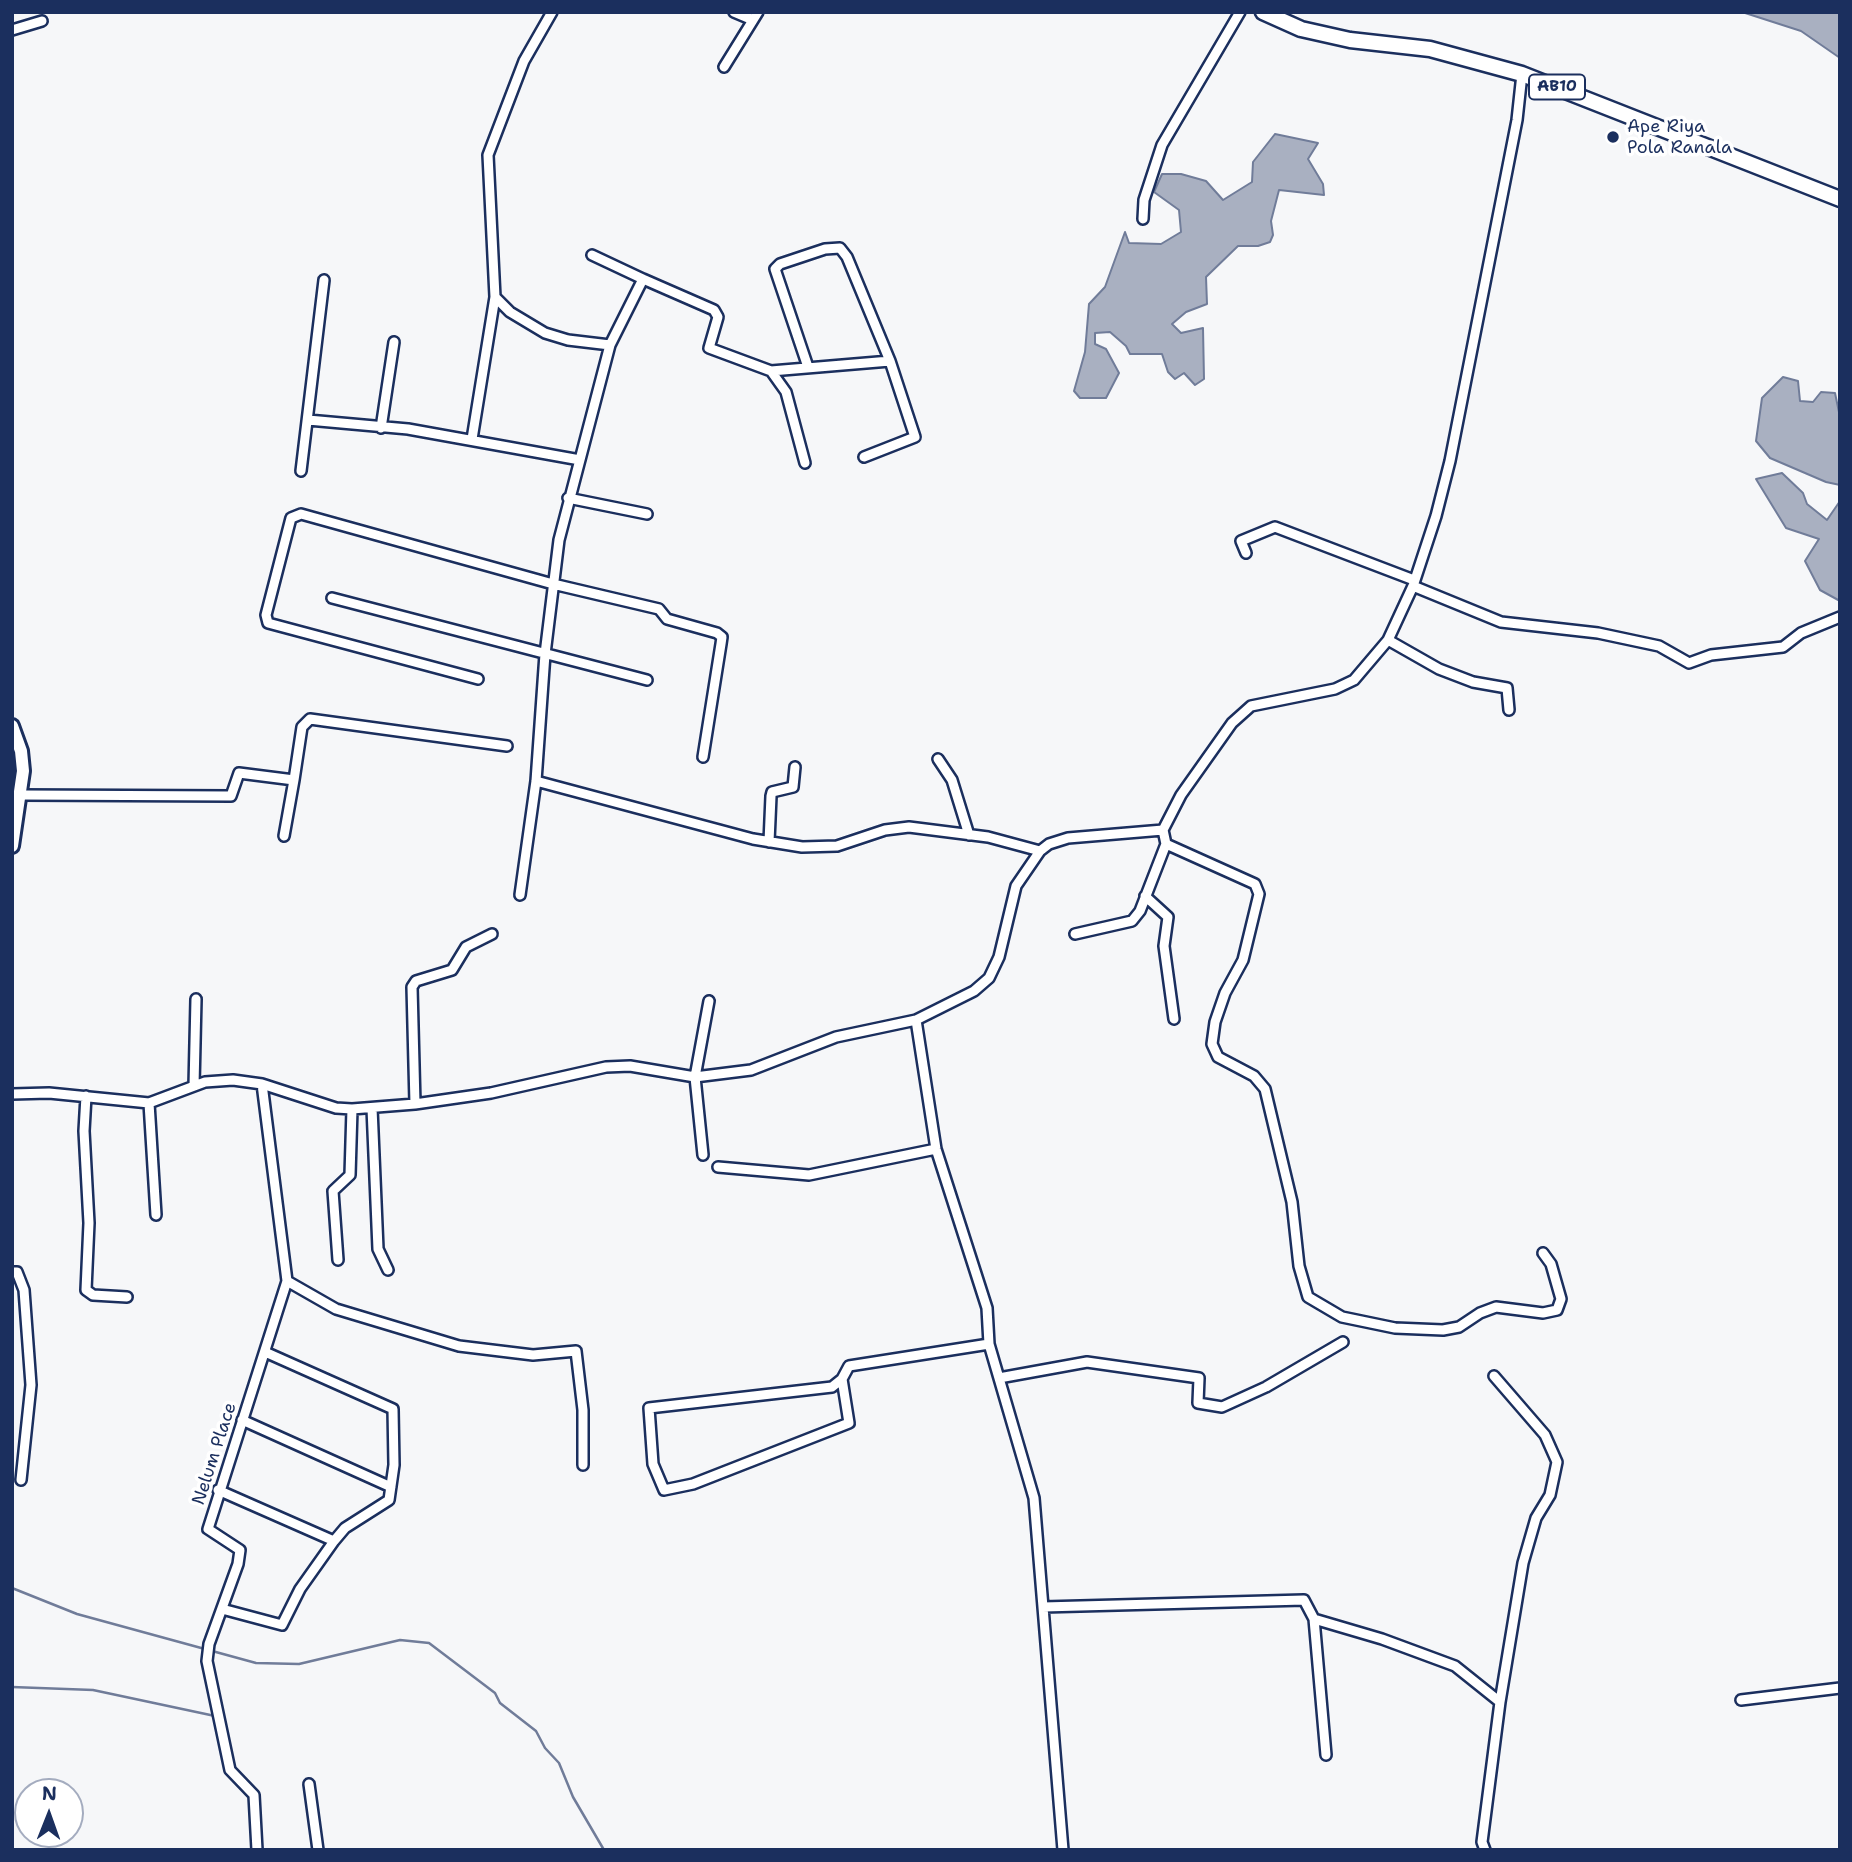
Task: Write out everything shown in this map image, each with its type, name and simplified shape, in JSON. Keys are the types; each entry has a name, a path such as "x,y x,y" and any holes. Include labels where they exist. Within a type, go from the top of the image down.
{"main road":[{"name":"AB10","path":"1264,12 1301,29 1350,40 1430,49 1522,74 1840,199"},
{"path":"12,726 21,751 21,795 12,846"}],"street":[{"path":"472,439 495,297 488,155 524,61 552,12"},
{"path":"724,67 755,16 734,12"},
{"path":"1143,219 1144,200 1162,145 1240,12"},
{"path":"12,30 42,21"},
{"path":"1075,934 1132,920 1166,844 1163,830 1181,795 1232,723 1251,706 1335,690 1354,680 1388,640 1414,583 1436,516 1450,461 1517,120 1522,74"},
{"path":"808,367 775,269 780,264 833,247 840,248 847,257 890,361 915,437 864,457"},
{"path":"592,255 714,310 718,317 709,348 771,371 890,361"},
{"path":"520,895 536,781 553,584 568,498 610,345 643,279"},
{"path":"301,471 324,280"},
{"path":"495,297 510,312 545,333 568,340 610,345"},
{"path":"381,428 394,342"},
{"path":"771,371 786,392 805,463"},
{"path":"308,420 472,439 580,460"},
{"path":"568,498 647,514"},
{"path":"478,679 268,623 266,615 291,518 301,514 553,584 659,608 667,619 709,629 722,637 703,757"},
{"path":"1246,554 1241,541 1275,527 1414,583 1501,622 1610,635 1659,646 1689,663 1711,655 1783,647 1801,633 1840,617"},
{"path":"332,598 648,680"},
{"path":"1388,640 1439,669 1473,682 1507,688 1509,710"},
{"path":"284,836 302,727 310,719 508,746"},
{"path":"938,759 952,780 969,835"},
{"path":"769,842 771,796 777,790 793,787 796,767"},
{"path":"21,795 231,796 239,773 293,780"},
{"path":"536,781 769,842 816,848 837,846 885,830 909,827 1014,842 1040,851"},
{"path":"12,1094 86,1096 149,1103 194,1086 217,1081 262,1084 336,1108 352,1109 415,1104 491,1093 606,1067 630,1066 695,1077 751,1070 836,1037 916,1020 974,991 989,978 999,957 1016,886 1040,851 1049,844 1068,838 1163,830"},
{"path":"1166,844 1255,884 1259,894 1243,960 1225,993 1215,1022 1212,1044 1218,1057 1254,1076 1265,1089 1292,1202 1299,1266 1308,1297 1342,1317 1395,1328 1443,1329 1459,1326 1496,1307 1543,1313 1557,1310 1562,1299 1554,1271 1542,1253"},
{"path":"1145,896 1168,917 1164,946 1174,1020"},
{"path":"415,1104 412,987 416,981 452,970 466,947 492,934"},
{"path":"194,1086 195,999"},
{"path":"703,1155 695,1077 709,1002"},
{"path":"916,1020 936,1149 987,1308 989,1344 1034,1498 1063,1850"},
{"name":"Nelum Place","path":"257,1850 254,1794 230,1770 207,1661 209,1644 239,1564 240,1550 208,1529 218,1490 288,1281 262,1084"},
{"path":"86,1096 84,1131 89,1223 86,1290 93,1295 127,1297"},
{"path":"149,1103 156,1216"},
{"path":"372,1108 377,1250 388,1270"},
{"path":"338,1260 333,1191 350,1175 352,1109"},
{"path":"718,1167 809,1175 936,1149"},
{"path":"12,1272 17,1272 24,1290 31,1385 21,1480"},
{"path":"288,1281 336,1309 459,1346 533,1355 576,1351 583,1410 583,1465"},
{"path":"999,1378 1087,1362 1199,1378 1198,1403 1222,1407 1266,1387 1343,1342"},
{"path":"842,1379 849,1423 694,1484 664,1490 653,1464 649,1408 832,1387 842,1379 849,1366 989,1344"},
{"path":"222,1609 282,1625 300,1589 345,1528 389,1500 394,1465 393,1409 265,1352"},
{"path":"1485,1850 1482,1842 1500,1702 1523,1563 1536,1518 1550,1495 1557,1462 1545,1435 1494,1376"},
{"path":"242,1420 391,1486"},
{"path":"218,1490 334,1541"},
{"path":"1043,1607 1304,1601 1314,1619 1326,1755"},
{"path":"1314,1619 1382,1639 1455,1666 1500,1702"},
{"path":"1741,1700 1840,1688"},
{"path":"309,1784 318,1850"}],"water":[{"path":"1742,12 1840,12 1840,58 1801,31"},
{"path":"1275,134 1318,143 1308,159 1323,184 1324,195 1279,190 1271,221 1273,235 1270,242 1258,246 1238,246 1206,277 1207,304 1186,312 1172,324 1181,333 1203,328 1204,379 1195,385 1184,373 1175,379 1168,372 1162,354 1130,354 1126,346 1110,332 1095,333 1095,344 1106,349 1119,373 1106,398 1080,398 1074,391 1085,352 1089,304 1105,287 1125,232 1129,243 1161,244 1181,232 1179,210 1154,192 1162,174 1181,174 1206,181 1223,200 1252,182 1253,162"},
{"path":"1783,377 1798,381 1800,401 1813,402 1821,392 1835,393 1840,417 1840,485 1826,482 1770,458 1756,441 1762,398"},
{"path":"1782,473 1803,493 1807,504 1827,520 1840,501 1840,601 1820,590 1805,561 1819,539 1786,528 1756,479"}],"waterway":[{"path":"12,1588 77,1614 256,1663 299,1664 400,1640 429,1643 495,1693 500,1703 536,1731 545,1748 559,1763 573,1797 604,1850"},
{"path":"12,1687 93,1690 215,1716"}],"place":[{"name":"Ape Riya Pola Ranala","path":"1613,137"}]}
